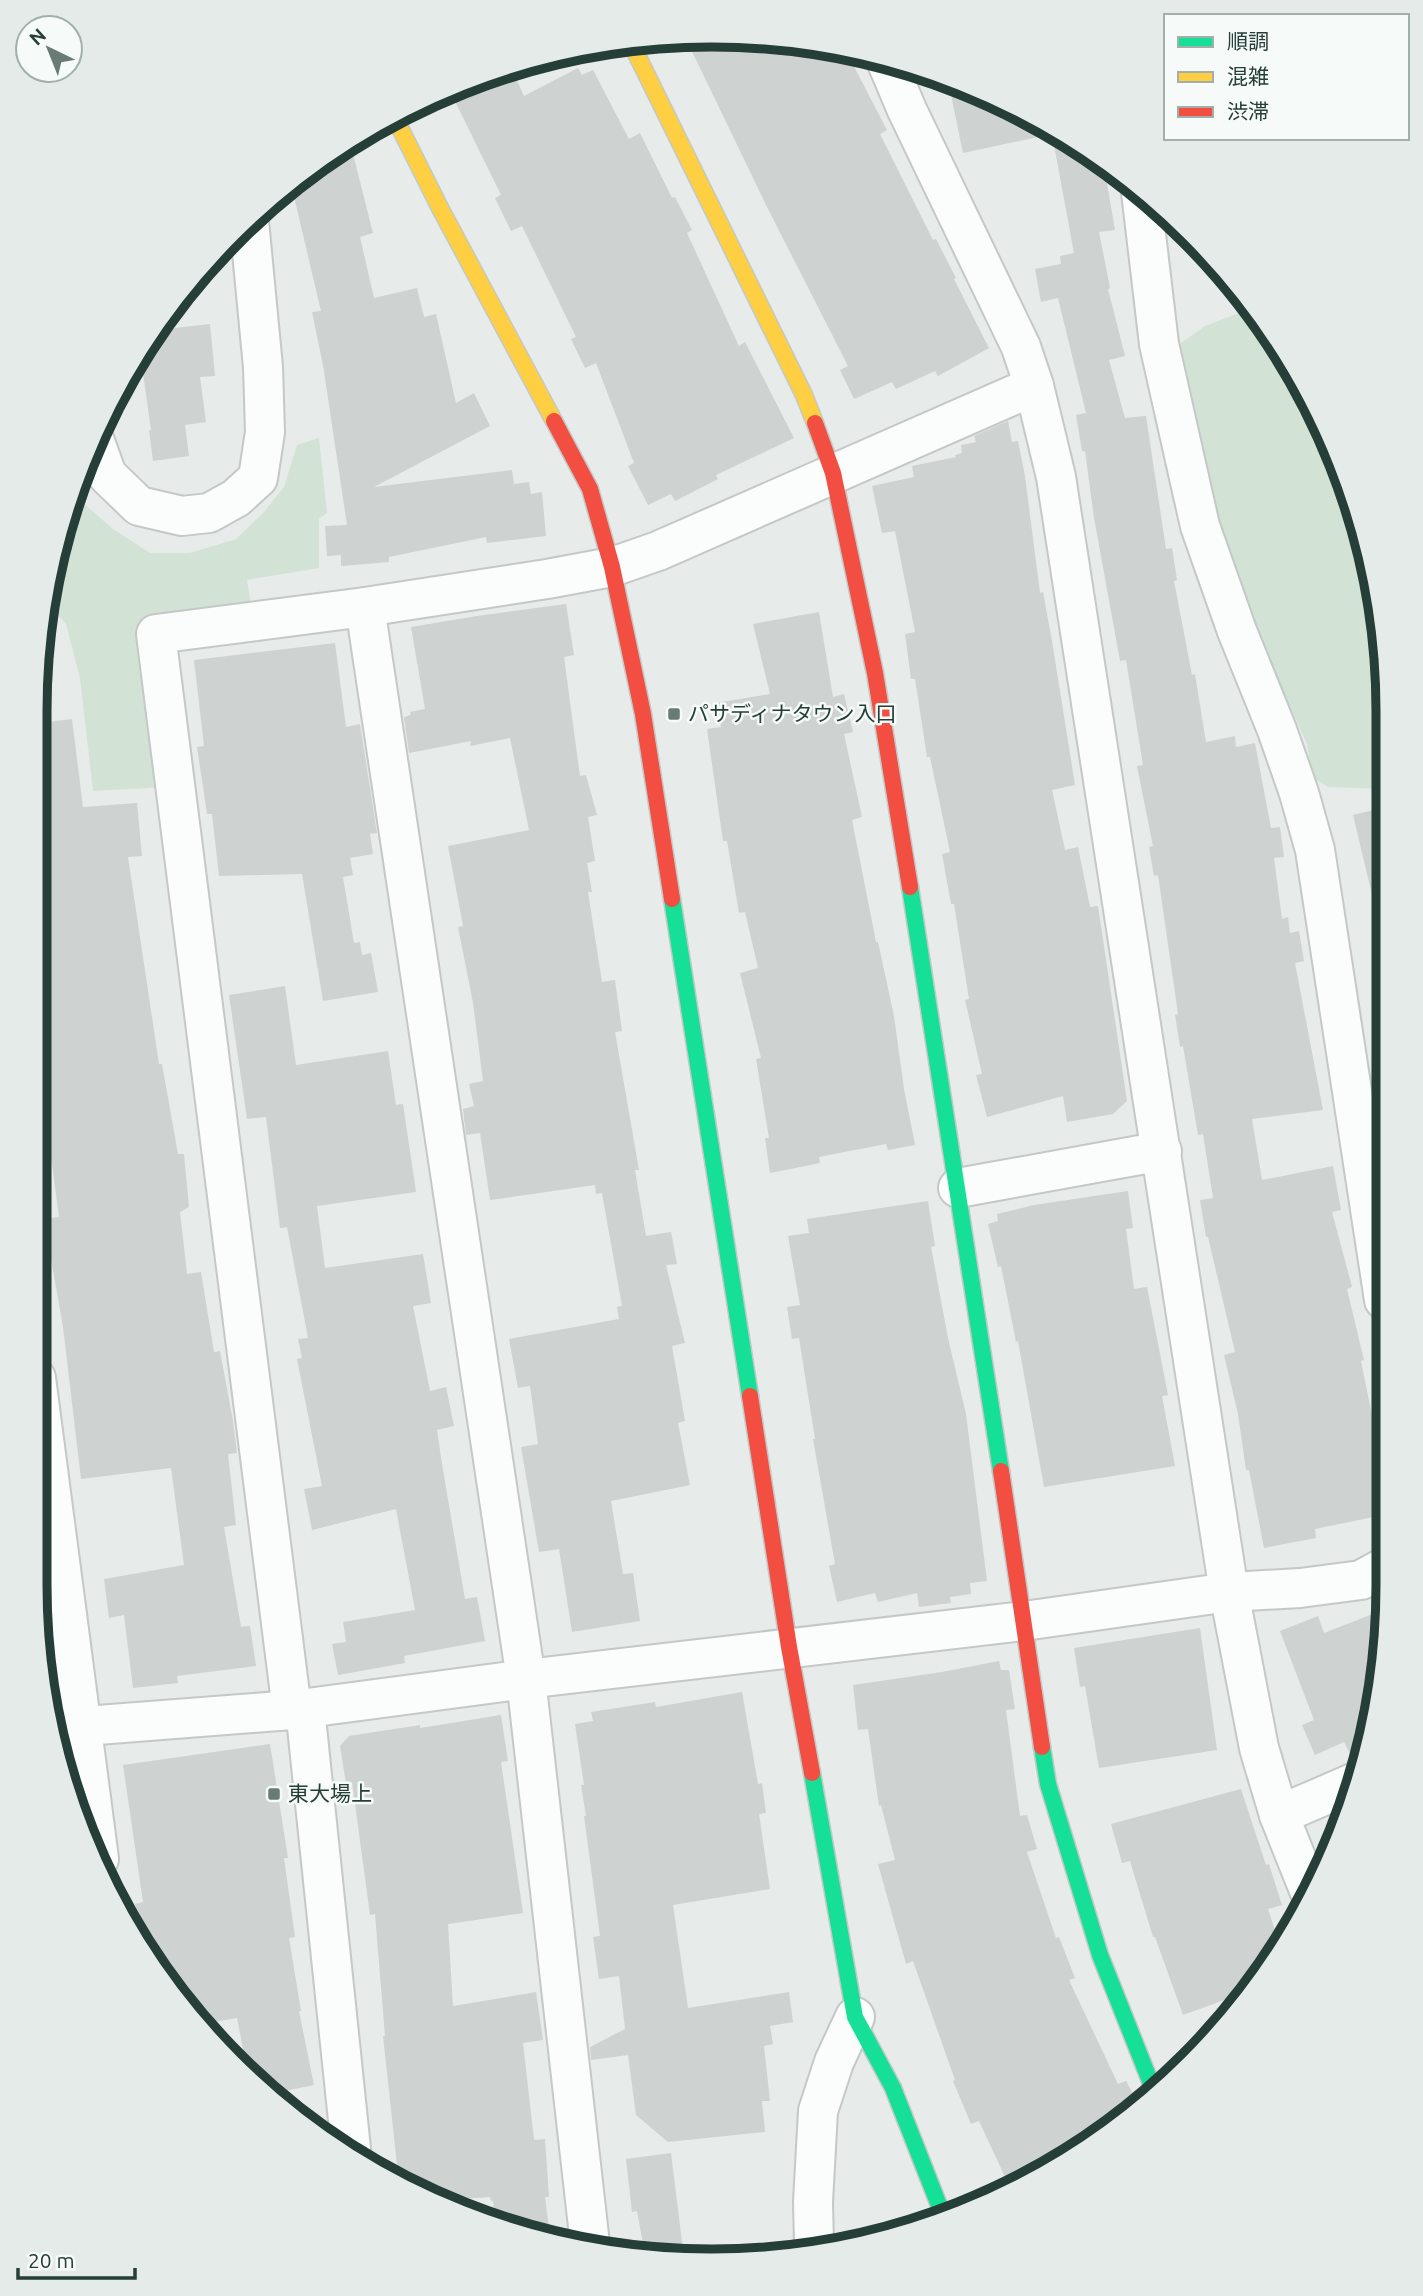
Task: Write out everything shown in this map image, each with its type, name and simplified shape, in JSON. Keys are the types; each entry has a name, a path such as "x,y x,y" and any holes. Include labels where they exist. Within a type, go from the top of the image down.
{"street":[{"path":"635,52 804,395 833,473 875,673 958,1188 1048,1784 1100,1955 1151,2082"},
{"path":"891,73 1021,347 1034,386 1056,477 1230,1592 1259,1748 1279,1815 1305,1881"},
{"path":"399,126 590,489 612,567 643,714 789,1647 855,2017 893,2088 940,2208"},
{"path":"1144,208 1159,344 1200,526 1237,631 1277,730 1315,850 1376,1248"},
{"path":"99,454 107,475 139,506 182,516 209,513 236,498 258,478 265,432 263,367 250,234"},
{"path":"350,2142 298,1709 156,634 365,607 612,567 658,551 1034,386"},
{"path":"365,607 526,1679 589,2237"},
{"path":"958,1188 1162,1151"},
{"path":"47,1487 71,1726 90,1818"},
{"path":"71,1726 298,1709 789,1647 1024,1621 1230,1592 1300,1588 1361,1580 1376,1572"},
{"path":"1279,1815 1343,1787"},
{"path":"814,2240 813,2202 818,2111 834,2062 855,2017"}],"green space":[{"path":"1241,311 1264,342 1307,418 1325,457 1353,540 1363,582 1374,668 1376,789 1328,787 1312,777 1307,744 1248,627 1207,517 1180,374 1181,343 1205,326"},
{"path":"319,438 327,513 319,519 319,568 247,580 251,605 142,625 169,787 93,791 80,678 66,624 55,611 70,540 82,502 113,529 150,553 190,553 236,539 264,512 284,487 297,445"}],"building":[{"path":"690,48 755,49 852,63 887,130 880,134 933,240 936,239 956,278 954,279 989,348 938,376 935,371 896,389 892,382 854,399 840,370 848,366"},
{"path":"578,68 582,75 593,70 629,139 640,133 672,198 675,197 692,230 687,233 739,346 745,342 794,438 716,475 718,479 675,501 671,494 648,505 628,466 634,463 596,363 585,368 571,339 576,337 522,226 511,231 495,198 501,195 454,99 516,78 524,96"},
{"path":"951,95 966,98 1044,136 963,153"},
{"path":"1053,142 1106,178 1115,230 1099,232 1110,288 1108,289 1125,356 1109,360 1125,418 1146,416 1166,549 1172,548 1177,580 1174,581 1192,675 1195,674 1206,742 1235,736 1236,747 1255,743 1271,828 1280,827 1284,857 1274,858 1282,919 1288,917 1290,933 1299,931 1304,961 1295,963 1323,1110 1252,1119 1262,1180 1333,1166 1341,1210 1332,1212 1352,1287 1347,1289 1364,1360 1361,1361 1376,1435 1376,1516 1315,1529 1316,1538 1264,1548 1224,1355 1235,1352 1206,1237 1200,1200 1213,1198 1203,1134 1198,1135 1183,1046 1180,1047 1175,1015 1178,1014 1158,875 1154,876 1149,847 1153,846 1137,766 1143,765 1126,660 1120,661 1094,518 1085,451 1082,451 1076,415 1086,413 1058,298 1041,302 1035,269 1061,264 1060,256 1074,253"},
{"path":"353,152 373,233 360,237 374,298 417,288 424,317 436,314 456,403 474,393 490,426 374,487 512,470 514,484 529,482 531,494 542,492 546,536 487,543 486,537 389,557 389,562 341,566 341,555 327,556 325,526 347,525 323,365 312,312 321,311 294,196"},
{"path":"210,324 215,376 200,377 206,422 185,425 189,456 153,461 142,369 169,329"},
{"path":"1008,421 1012,442 1018,441 1025,476 1040,593 1043,592 1052,641 1075,785 1052,790 1065,850 1078,847 1090,907 1098,906 1127,1101 1113,1114 1067,1122 1063,1096 987,1117 976,1075 982,1074 965,1000 969,999 954,904 951,904 942,854 950,852 930,757 927,757 915,679 911,679 905,634 915,632 895,531 882,533 872,486 914,477 912,466 956,457 955,455 962,453 961,445 976,442 974,436"},
{"path":"566,604 574,655 564,657 580,776 586,775 597,815 588,817 595,861 587,863 592,892 588,892 602,982 615,980 622,1031 615,1032 639,1170 635,1170 646,1236 671,1232 677,1264 666,1265 685,1343 672,1346 685,1421 678,1423 690,1485 611,1501 623,1574 633,1573 640,1621 572,1632 559,1549 539,1552 521,1447 538,1444 530,1386 518,1388 509,1339 619,1319 617,1307 622,1306 602,1193 596,1194 595,1185 490,1200 480,1133 466,1135 463,1109 474,1106 469,1084 483,1081 473,1003 458,927 463,926 448,846 529,830 510,738 470,746 471,741 409,753 404,717 411,715 410,712 425,709 411,627"},
{"path":"819,612 833,697 844,694 853,732 844,734 862,817 852,820 894,1016 915,1145 888,1150 886,1144 819,1157 820,1163 770,1173 765,1138 769,1138 756,1059 761,1058 740,973 758,968 745,912 739,913 727,841 723,841 707,729 721,727 716,703 770,694 753,624"},
{"path":"335,643 346,727 360,724 377,833 370,834 373,854 350,858 353,875 343,877 354,943 360,942 362,955 371,953 378,992 323,1001 302,874 219,876 212,814 207,814 197,747 204,746 194,660"},
{"path":"72,719 83,807 137,803 142,856 128,857 159,1064 162,1064 178,1154 184,1154 189,1207 180,1212 187,1274 201,1272 214,1352 220,1351 233,1421 237,1453 228,1454 236,1525 224,1527 241,1627 250,1626 256,1666 177,1676 178,1683 133,1688 124,1615 109,1618 104,1579 184,1565 171,1468 81,1479 63,1327 47,1236 47,1219 59,1217 47,1141 47,722"},
{"path":"1376,809 1376,903 1374,903 1353,815"},
{"path":"285,986 296,1065 388,1051 396,1105 403,1104 416,1192 317,1206 325,1268 423,1254 431,1303 413,1306 430,1391 446,1387 454,1426 437,1430 442,1464 465,1599 477,1597 485,1641 404,1656 405,1663 338,1675 332,1644 346,1642 343,1622 415,1610 396,1509 312,1530 304,1489 322,1486 297,1359 302,1358 298,1339 308,1338 287,1227 280,1228 266,1117 247,1119 229,995"},
{"path":"1128,1191 1133,1228 1126,1229 1134,1289 1147,1287 1168,1395 1162,1396 1175,1466 1044,1487 1018,1341 1016,1342 1001,1266 998,1267 988,1224 998,1221 997,1214 1034,1205"},
{"path":"928,1201 935,1246 931,1247 966,1414 987,1581 970,1583 971,1594 950,1597 951,1603 919,1607 917,1593 878,1602 875,1593 837,1602 829,1566 835,1564 799,1338 792,1339 787,1307 800,1305 788,1236 809,1233 807,1219"},
{"path":"1375,1613 1370,1671 1352,1758 1344,1742 1315,1755 1302,1725 1314,1720 1280,1631 1318,1616 1324,1633"},
{"path":"1200,1628 1217,1750 1099,1768 1085,1686 1080,1687 1074,1648"},
{"path":"999,1661 1001,1670 1009,1670 1015,1709 1006,1710 1020,1816 1027,1815 1037,1849 1027,1852 1056,1938 1059,1937 1075,1978 1069,1980 1118,2084 1126,2081 1134,2096 1081,2137 1006,2179 979,2121 971,2124 953,2081 955,2080 913,1961 906,1964 878,1864 895,1860 881,1805 879,1806 868,1729 858,1730 853,1685"},
{"path":"742,1692 758,1784 762,1783 766,1813 759,1814 770,1889 673,1905 688,2008 789,1992 793,2022 770,2026 773,2044 764,2046 770,2101 762,2101 765,2132 668,2142 636,2115 628,2055 591,2060 590,2047 625,2029 619,1976 599,1979 593,1937 600,1936 575,1724 593,1721 591,1712 655,1702 656,1707"},
{"path":"501,1715 508,1761 501,1762 523,1913 448,1924 453,2006 536,1992 543,2040 523,2043 534,2140 545,2139 549,2197 545,2197 549,2228 494,2212 490,2197 460,2199 398,2169 383,2036 375,1914 370,1915 352,1782 346,1783 340,1746 349,1736 420,1725 420,1728"},
{"path":"270,1744 288,1858 284,1858 295,1937 289,1938 299,2011 314,2085 283,2091 274,2084 245,2056 237,2018 212,2022 159,1954 139,1922 135,1904 143,1902 123,1765"},
{"path":"1241,1789 1282,1905 1268,1909 1276,1934 1231,1998 1183,2015 1153,1937 1130,1861 1122,1863 1111,1824"},
{"path":"671,2153 683,2248 643,2245 637,2211 632,2212 626,2159"}],"traffic: fast":[{"path":"910,887 1001,1471"},
{"path":"672,899 750,1396"},
{"path":"1042,1747 1048,1784 1100,1955 1151,2082"},
{"path":"812,1773 855,2017 893,2088 940,2208"}],"traffic: slow":[{"path":"635,52 804,395 815,423"},
{"path":"399,126 554,421"}],"traffic: jam":[{"path":"554,421 590,489 612,567 643,714 672,899"},
{"path":"815,423 833,473 875,673 910,887"},
{"path":"750,1396 789,1647 812,1773"},
{"path":"1001,1471 1042,1747"}],"place":[{"name":"パサディナタウン入口","path":"674,714"},
{"name":"東大場上","path":"274,1794"}]}
